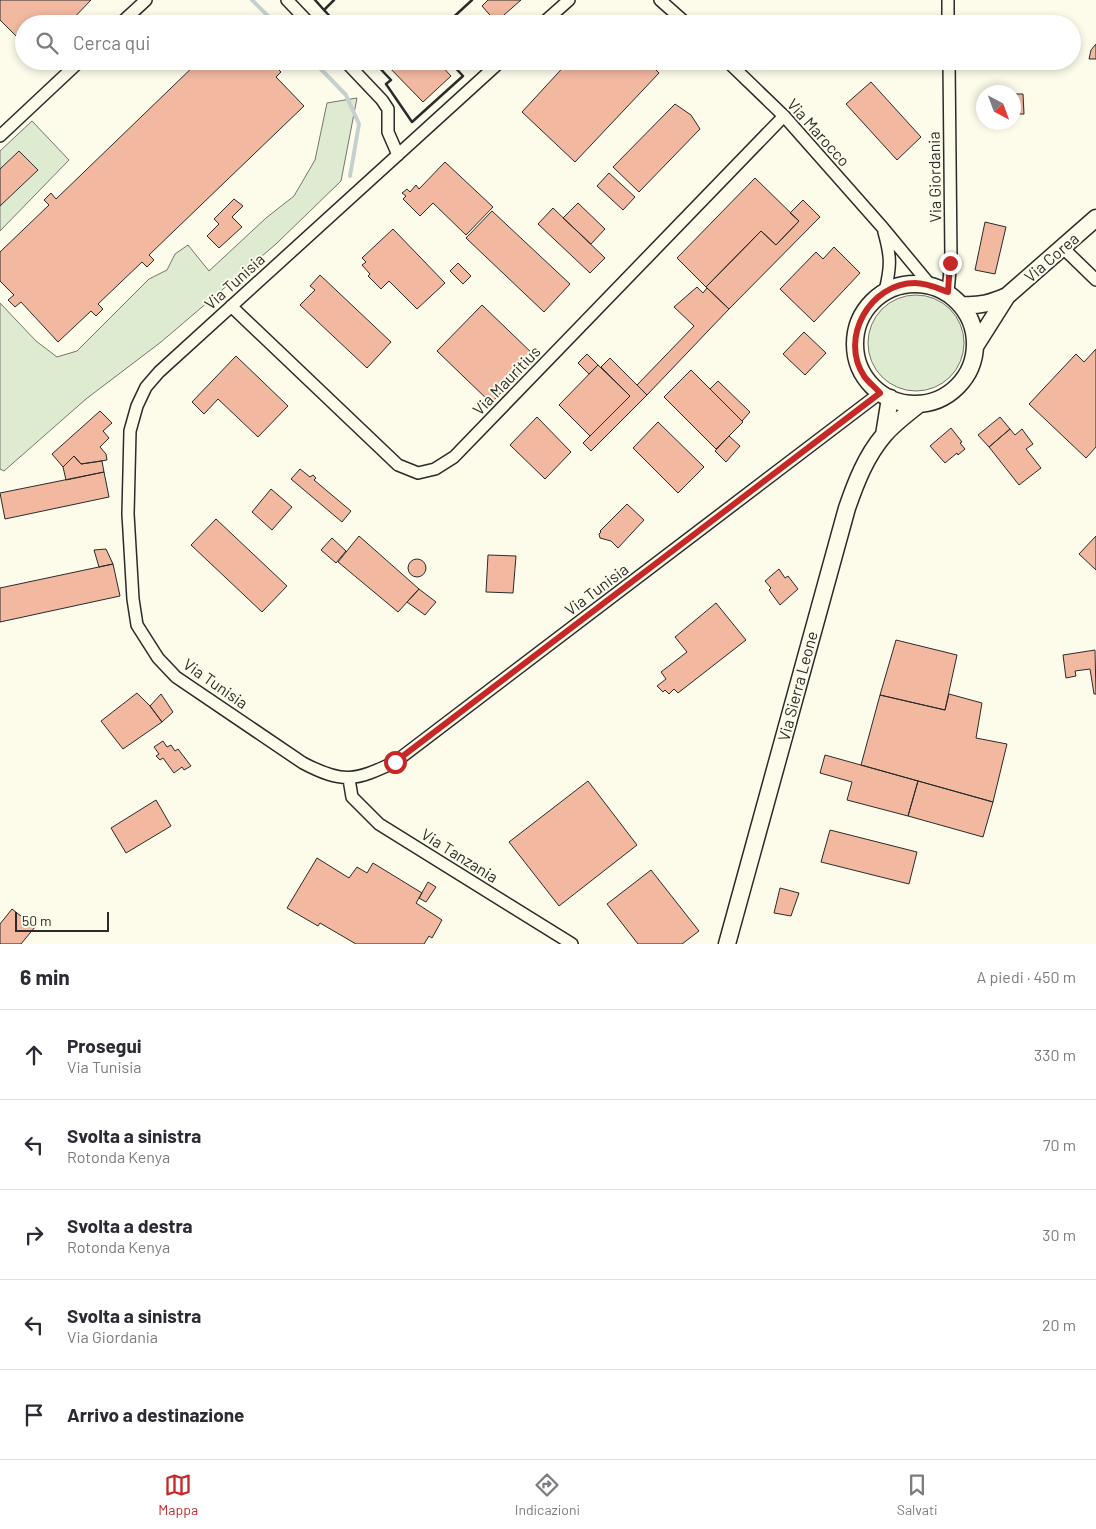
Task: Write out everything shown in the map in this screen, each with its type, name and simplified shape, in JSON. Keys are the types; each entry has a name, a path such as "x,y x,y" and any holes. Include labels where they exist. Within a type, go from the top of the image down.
{"street":[{"path":"130,15 146,0"},
{"path":"287,0 301,15"},
{"path":"552,15 569,0"},
{"path":"660,0 677,15"},
{"path":"948,0 948,15"},
{"path":"0,136 70,70"},
{"path":"354,70 388,109 388,132 398,155"},
{"name":"Via Tunisia","path":"491,70 230,306 159,372 146,387 137,406 130,431 128,514 134,600 137,625 158,658 176,677 303,763 325,774 349,779 372,773 395,762 885,396"},
{"name":"Via Marocco","path":"736,70 784,116 883,228 931,286"},
{"name":"Via Giordania","path":"948,292 951,259 949,70"},
{"name":"Via Mauritius","path":"230,306 398,465 418,473 435,469 454,457 784,116"},
{"name":"Via Corea","path":"1007,296 1096,218"},
{"name":"Via Marocco","path":"883,228 890,253 890,269 885,291"},
{"path":"1062,247 1096,280"},
{"path":"976,345 973,324 962,305 948,292 931,286 913,283 885,291 870,303 860,321 855,336 856,357 864,375 885,396 904,403 919,404 938,400 956,388 971,368 976,345 1007,296"},
{"path":"962,305 977,306 988,304 1007,296"},
{"name":"Via Sierra Leone","path":"884,435 885,396"},
{"name":"Via Sierra Leone","path":"727,944 856,480 869,456 884,435 919,404"},
{"name":"Via Tanzania","path":"349,779 352,796 379,824 572,944"}],"green space":[{"path":"357,98 341,181 276,244 161,342 86,399 4,471 0,469 0,303 36,341 57,357 77,351 149,279 167,270 175,254 188,245 209,271 266,218 294,196 315,160 327,103"},
{"path":"32,121 69,160 0,231 0,151"},
{"path":"916,295 934,298 950,309 961,325 964,343 961,361 950,377 934,388 916,391 898,388 882,377 871,361 868,343 871,325 882,309 898,298"}],"building":[{"path":"0,0 91,0 77,15 15,15 15,35 0,20"},
{"path":"488,0 521,0 504,15 490,15 482,6"},
{"path":"1096,44 1096,59 1089,59 1091,50"},
{"path":"190,70 279,70 281,72 276,77 304,106 149,255 154,260 147,267 142,262 98,304 103,309 96,316 91,311 58,342 21,302 15,307 8,300 14,295 0,281 0,252 49,205 44,200 51,193 56,199"},
{"path":"392,70 445,70 451,76 423,102"},
{"path":"561,70 656,70 659,73 575,162 522,112"},
{"path":"871,82 921,137 897,160 846,104"},
{"path":"1021,94 1023,94 1024,114 1021,114"},
{"path":"675,104 691,115 700,129 639,192 613,167"},
{"path":"19,151 38,170 0,206 0,169"},
{"path":"445,162 493,207 466,235 433,203 420,216 403,199 406,196 402,193 407,189 410,192 416,185 419,189"},
{"path":"609,173 635,197 623,210 597,186"},
{"path":"755,178 799,221 776,245 761,231 706,287 677,258"},
{"path":"234,199 243,206 232,217 242,227 219,248 207,236 219,224 214,219"},
{"path":"803,200 820,217 729,309 706,287 761,231 776,245 799,221 790,213"},
{"path":"578,203 605,229 591,244 563,218"},
{"path":"553,208 605,258 590,273 538,224"},
{"path":"492,211 570,284 544,312 466,238"},
{"path":"985,222 1006,227 995,274 975,270"},
{"path":"393,229 445,283 417,309 389,281 381,289 368,276 370,274 362,265 366,262 362,258"},
{"path":"834,247 860,273 814,322 780,289 816,252 823,259"},
{"path":"458,263 471,276 463,284 450,271"},
{"path":"320,275 391,342 367,368 300,305 315,290 310,286"},
{"path":"697,287 703,293 707,288 729,309 647,395 637,385 694,326 674,307"},
{"path":"482,305 536,357 491,403 437,351"},
{"path":"804,332 826,353 805,375 783,354"},
{"path":"1096,349 1096,447 1086,458 1029,404 1076,354 1084,362"},
{"path":"587,354 598,365 589,374 578,363"},
{"path":"236,356 288,406 258,437 218,399 204,414 192,402"},
{"path":"610,358 647,395 591,451 583,443 630,396 601,367"},
{"path":"598,365 630,396 590,436 559,405"},
{"path":"691,370 743,422 716,449 664,397"},
{"path":"718,381 750,412 742,421 710,389"},
{"path":"100,411 112,423 103,431 109,438 100,447 106,454 107,460 81,464 74,456 63,467 52,454"},
{"path":"537,417 571,452 545,479 510,445"},
{"path":"1000,417 1010,429 989,447 978,435"},
{"path":"658,422 704,467 678,493 633,448"},
{"path":"951,428 965,449 945,463 930,446"},
{"path":"1010,429 1015,435 1022,429 1033,444 1026,449 1041,468 1019,485 989,447"},
{"path":"729,436 740,446 726,462 715,451"},
{"path":"74,456 81,464 102,461 104,472 66,480 63,467"},
{"path":"300,469 310,477 313,475 316,478 314,480 351,511 342,522 291,479"},
{"path":"104,472 109,497 5,519 0,493"},
{"path":"271,489 292,507 272,530 252,512"},
{"path":"627,504 644,520 618,548 611,541 600,538 599,534"},
{"path":"216,519 287,586 262,612 191,545"},
{"path":"359,536 419,589 398,612 338,562"},
{"path":"1096,536 1096,570 1079,554"},
{"path":"332,538 346,551 336,563 321,550"},
{"path":"106,549 113,564 99,567 94,550"},
{"path":"488,555 516,556 513,593 486,592"},
{"path":"413,559 421,559 426,564 424,575 413,577 408,572 408,564"},
{"path":"113,564 120,596 0,622 0,588"},
{"path":"779,569 785,578 788,576 798,589 780,605 765,581"},
{"path":"419,589 436,602 425,615 407,602"},
{"path":"716,603 746,640 678,693 674,689 669,694 665,690 663,692 657,686 666,679 661,672 687,652 675,637"},
{"path":"896,640 957,655 945,710 880,695"},
{"path":"1095,650 1096,694 1094,694 1090,669 1075,671 1076,676 1066,678 1063,655"},
{"path":"137,693 162,722 123,749 101,721"},
{"path":"161,694 173,712 162,722 150,706"},
{"path":"949,694 982,703 976,738 1007,744 993,802 861,765 880,695 945,710"},
{"path":"163,741 167,747 171,745 175,751 178,749 191,766 184,770 182,767 174,773 163,758 160,760 156,756 159,754 154,747"},
{"path":"825,755 918,781 908,816 847,800 852,782 820,773"},
{"path":"588,781 637,845 559,906 509,842"},
{"path":"918,781 993,802 983,837 908,816"},
{"path":"156,800 171,826 126,853 111,828"},
{"path":"830,830 917,852 909,884 821,862"},
{"path":"317,858 349,878 357,867 367,873 373,863 422,893 416,903 442,920 432,938 429,936 424,944 356,944 320,923 318,926 287,908"},
{"path":"651,870 699,931 682,944 638,944 607,904"},
{"path":"428,882 436,887 426,902 419,898"},
{"path":"780,888 799,893 791,916 774,913"},
{"path":"12,909 35,927 21,944 0,944 0,924"}],"waterway":[{"path":"252,0 267,15"},
{"path":"322,70 346,95 359,124 350,176"}],"wall":[{"path":"315,0 324,10 334,0"},
{"path":"456,15 472,0"},
{"path":"324,10 329,15"},
{"path":"382,70 391,80 386,84 412,122 463,76 457,70"}],"route":[{"path":"395,762 880,393 864,375 856,357 855,336 860,321 870,303 885,291 895,287 913,283 928,284 948,292 950,263"}]}
